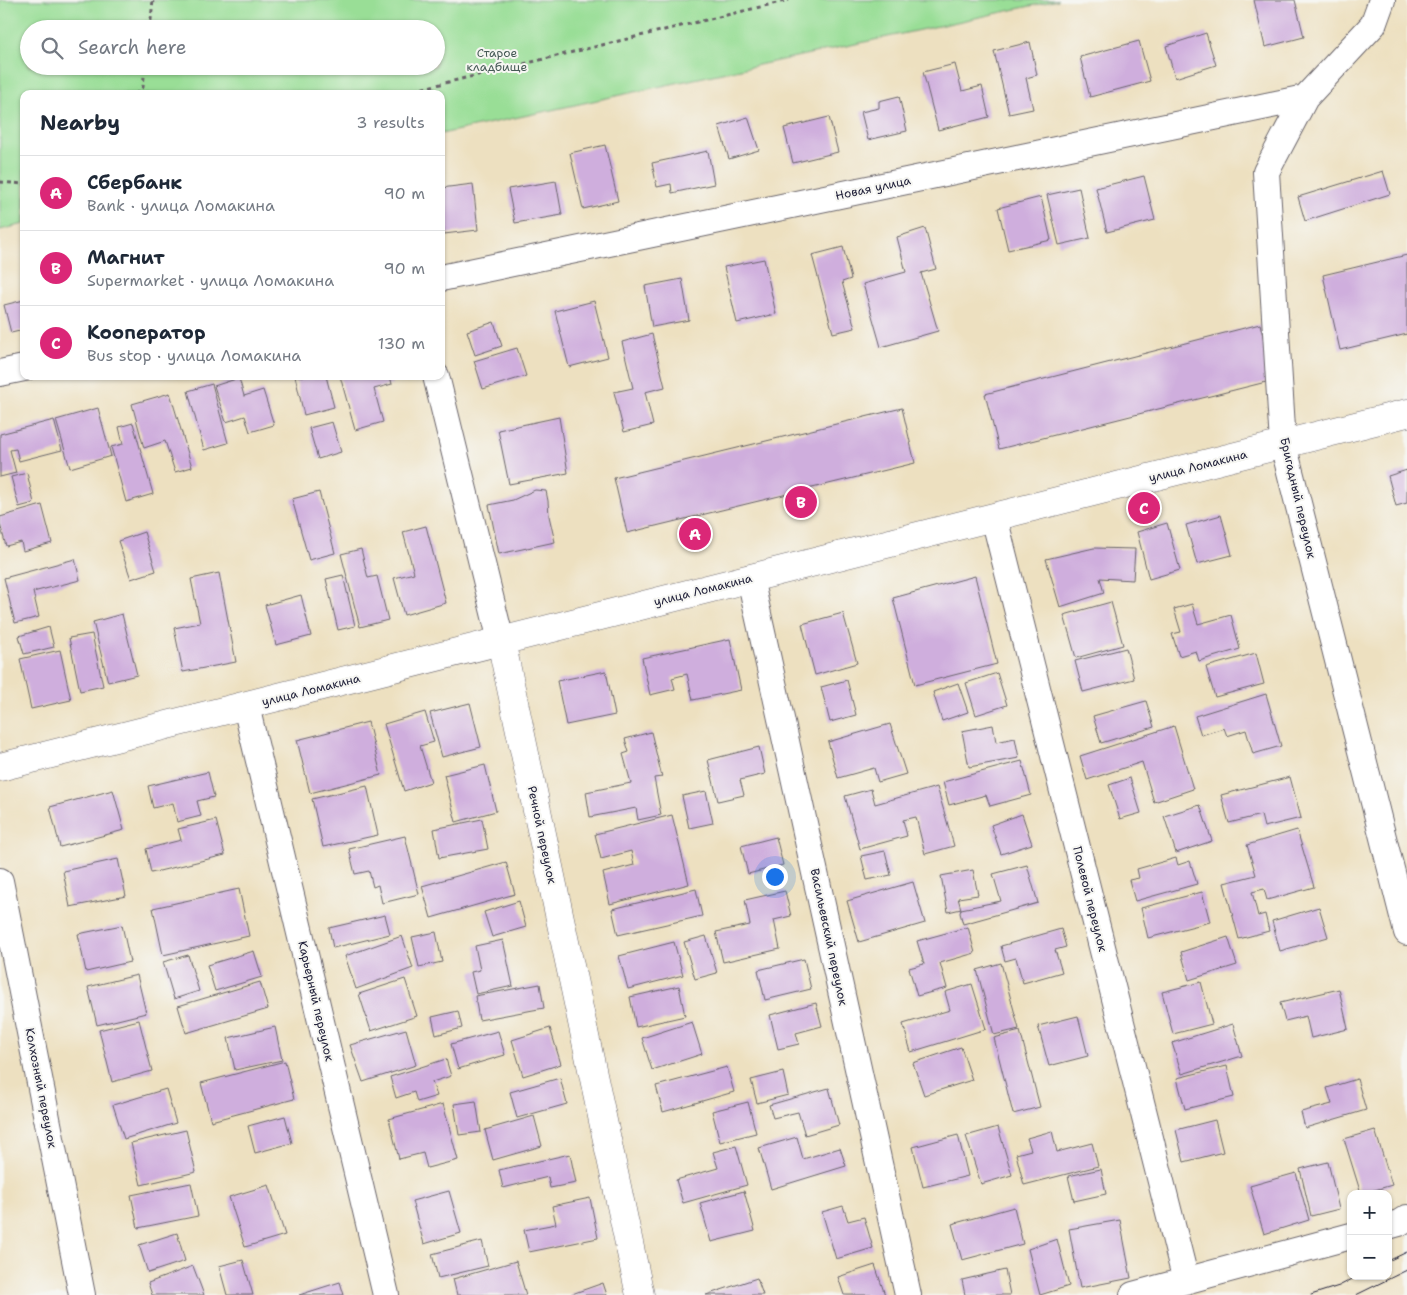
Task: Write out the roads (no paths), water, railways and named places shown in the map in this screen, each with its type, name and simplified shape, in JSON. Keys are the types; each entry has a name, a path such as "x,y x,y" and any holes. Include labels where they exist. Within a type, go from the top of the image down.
{"main road":[{"name":"улица Ломакина","path":"0,767 1407,413"},
{"name":"Речной переулок","path":"501,641 640,1295"}],"street":[{"name":"Бригадный переулок","path":"1382,0 1373,25 1305,98 1266,172 1283,444 1398,858 1407,932"},
{"name":"Новая улица","path":"445,277 1305,98"},
{"path":"0,373 20,369"},
{"name":"Речной переулок","path":"437,380 501,641"},
{"name":"Полевой переулок","path":"994,517 1186,1281"},
{"name":"Васильевский переулок","path":"750,578 908,1295"},
{"name":"Карьерный переулок","path":"246,706 386,1295"},
{"name":"Колхозный переулок","path":"0,881 82,1295"},
{"path":"1392,1225 1407,1218"},
{"path":"1133,1295 1347,1237"}],"tram line":[{"path":"1392,1259 1407,1252"},
{"path":"1356,1295 1407,1270"},
{"path":"1311,1295 1339,1286 1350,1280"}],"place":[{"name":"Магнит","path":"801,502"},
{"name":"Кооператор","path":"1144,508"},
{"name":"Сбербанк","path":"695,534"}],"park label":[{"name":"Старое кладбище","path":"497,60"}]}
